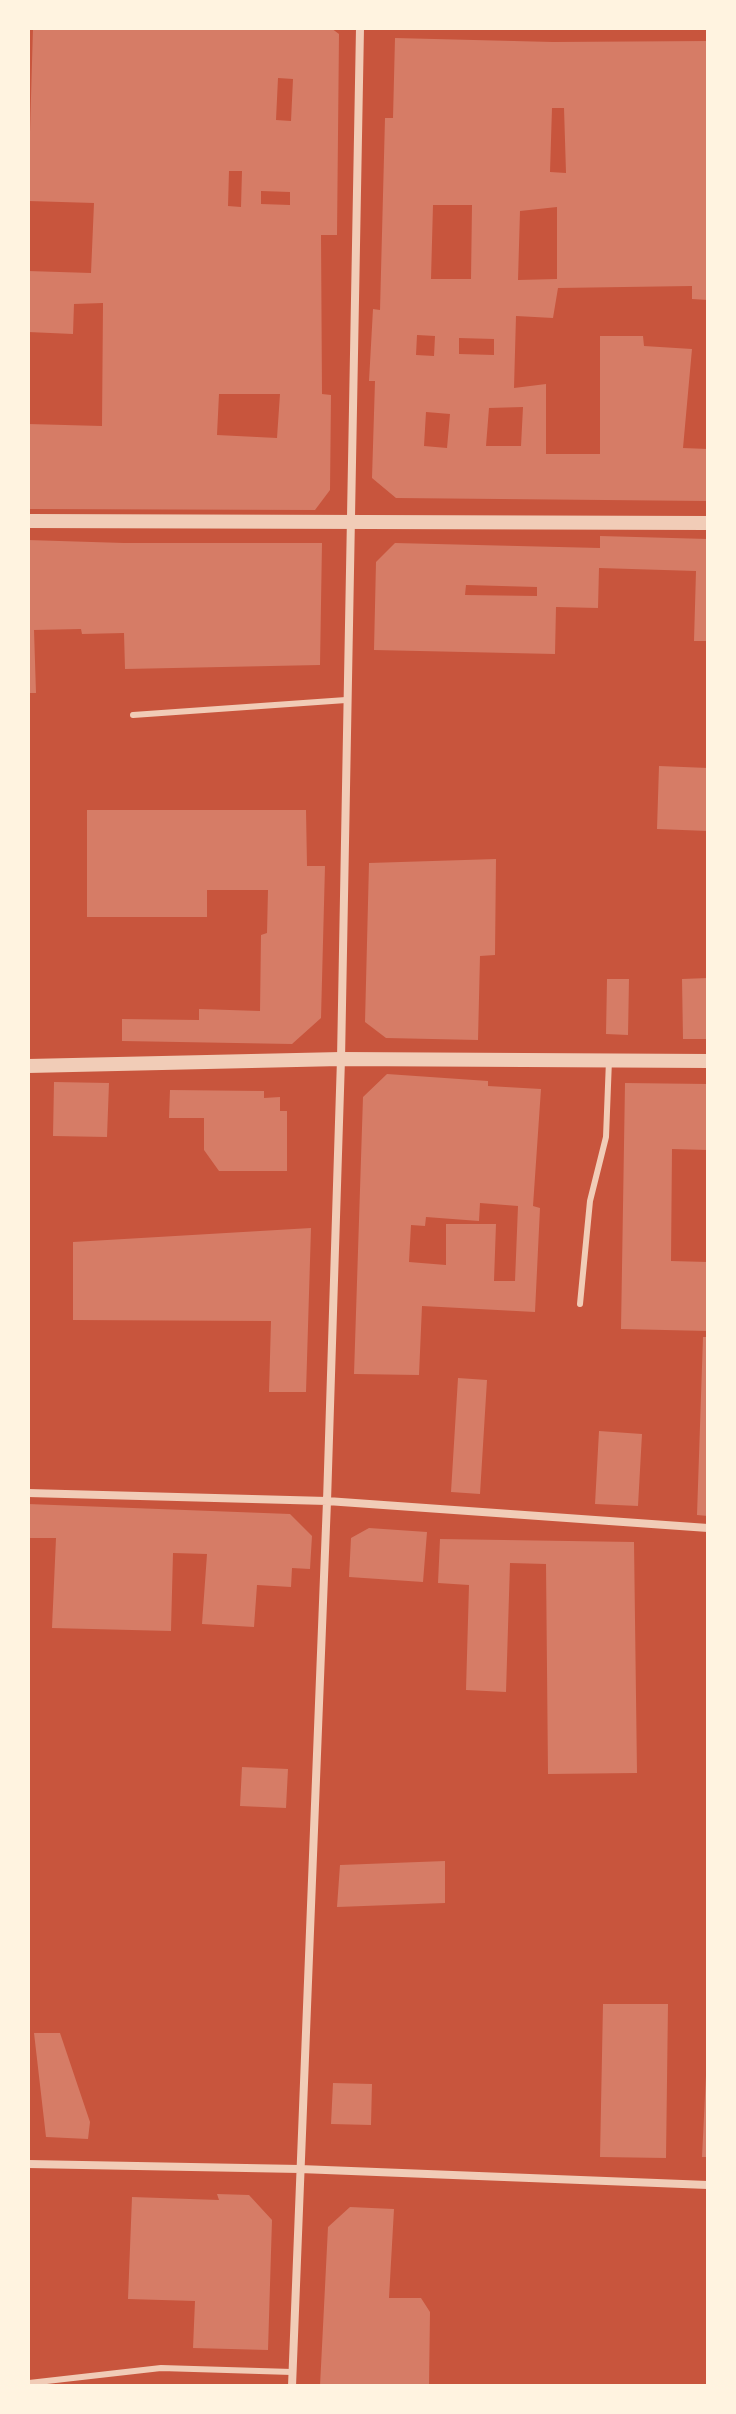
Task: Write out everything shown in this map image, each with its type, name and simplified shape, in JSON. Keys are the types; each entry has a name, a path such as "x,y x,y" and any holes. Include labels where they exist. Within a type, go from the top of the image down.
{"street":[{"path":"292,2386 341,1059 360,28"},
{"path":"28,521 708,523"},
{"path":"28,1066 341,1059 708,1061"},
{"path":"28,1493 327,1501 708,1528"},
{"path":"28,2164 300,2169 708,2185"}],"lane":[{"path":"133,715 346,700"},
{"path":"580,1304 587,1216 606,1137 609,1060"},
{"path":"29,2383 161,2368 292,2372"}],"building":[{"path":"33,28 331,28 339,34 337,235 321,235 322,394 331,395 330,490 315,510 28,509 28,424 102,426 103,303 74,304 73,334 28,332 28,271 91,273 94,203 28,201","holes":["278,78 293,79 291,121 276,120","229,171 242,171 241,207 228,206","261,191 290,192 290,205 261,204","219,394 280,394 277,438 217,435"]},
{"path":"395,38 553,42 708,41 708,300 692,299 692,286 558,288 553,318 516,316 514,388 546,384 546,454 600,454 600,336 643,336 644,346 692,349 683,448 708,449 708,501 396,498 372,478 375,381 369,381 373,309 380,310 385,118 393,118","holes":["552,108 564,108 566,173 550,172","433,205 472,205 471,279 431,279","557,207 557,279 518,280 520,211","417,335 435,336 434,356 416,355","459,338 494,339 494,355 459,354","523,407 521,446 486,446 489,408","426,412 450,414 447,448 424,446"]},
{"path":"600,536 708,539 708,641 694,641 696,571 599,568 598,608 556,607 555,654 374,650 376,562 395,543 600,548","holes":["466,585 537,587 537,596 465,595"]},
{"path":"28,540 322,543 320,665 125,669 124,633 82,634 81,629 34,630 36,693 28,693"},
{"path":"659,766 708,768 708,831 657,829"},
{"path":"87,810 306,810 307,866 325,866 321,1018 292,1044 122,1041 122,1019 199,1020 199,1009 260,1011 261,935 267,933 268,890 207,890 207,917 87,917"},
{"path":"496,859 495,955 480,956 478,1040 386,1038 365,1022 369,863"},
{"path":"708,978 708,1039 683,1039 682,979"},
{"path":"607,979 629,979 628,1035 606,1034"},
{"path":"387,1074 488,1081 488,1086 541,1089 533,1206 540,1208 535,1312 422,1306 419,1375 354,1374 363,1097","holes":["480,1203 518,1206 515,1281 494,1281 496,1224 446,1224 446,1265 409,1262 411,1225 425,1226 426,1217 479,1221"]},
{"path":"54,1082 109,1083 107,1137 53,1136"},
{"path":"625,1083 708,1084 708,1150 672,1149 671,1261 708,1262 708,1331 621,1329"},
{"path":"170,1090 264,1091 264,1098 280,1097 280,1111 287,1111 287,1171 219,1171 204,1150 204,1118 169,1118"},
{"path":"311,1228 306,1392 269,1392 271,1321 73,1320 73,1242"},
{"path":"703,1337 708,1337 708,1516 697,1515"},
{"path":"458,1378 487,1380 480,1494 451,1492"},
{"path":"599,1431 642,1434 638,1506 595,1504"},
{"path":"28,1504 290,1514 312,1536 310,1569 292,1568 291,1587 257,1585 254,1627 202,1624 207,1554 173,1553 171,1631 52,1628 56,1538 28,1538"},
{"path":"369,1528 427,1532 423,1582 349,1577 351,1538"},
{"path":"440,1539 634,1542 637,1773 548,1774 546,1564 510,1563 506,1692 466,1690 469,1585 438,1583"},
{"path":"242,1767 288,1769 286,1808 240,1806"},
{"path":"445,1861 445,1903 337,1907 340,1865"},
{"path":"603,2004 668,2004 666,2158 600,2157"},
{"path":"34,2033 60,2033 90,2122 88,2139 46,2137"},
{"path":"706,2075 708,2157 702,2157"},
{"path":"333,2083 372,2084 371,2125 331,2124"},
{"path":"217,2194 249,2195 272,2220 268,2350 193,2348 195,2301 128,2299 132,2197 219,2200"},
{"path":"350,2207 394,2209 389,2298 421,2298 430,2312 429,2386 320,2386 328,2227"}]}
